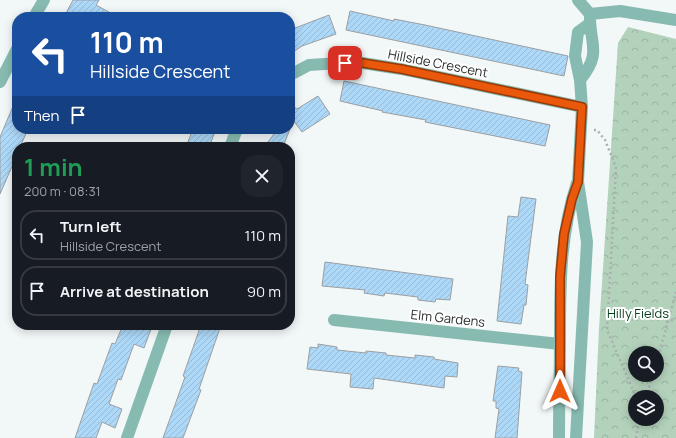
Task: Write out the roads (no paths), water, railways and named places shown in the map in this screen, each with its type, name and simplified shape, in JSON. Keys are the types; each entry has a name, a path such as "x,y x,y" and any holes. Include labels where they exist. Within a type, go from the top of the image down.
{"street":[{"path":"37,12 44,0"},
{"path":"578,0 590,19 594,41 590,68 580,80"},
{"path":"576,438 587,242 578,182 582,107 580,80 575,56 578,32 590,19 620,11 676,20"},
{"path":"577,41 590,68"},
{"path":"0,82 12,59"},
{"name":"Hillside Crescent","path":"295,72 309,65 356,62 401,69 582,107"},
{"path":"559,438 560,277 564,234 572,199 578,182"},
{"name":"Elm Gardens","path":"334,320 560,344"},
{"path":"127,438 165,330"}],"park label":[{"name":"Hilly Fields","path":"638,313"}]}
